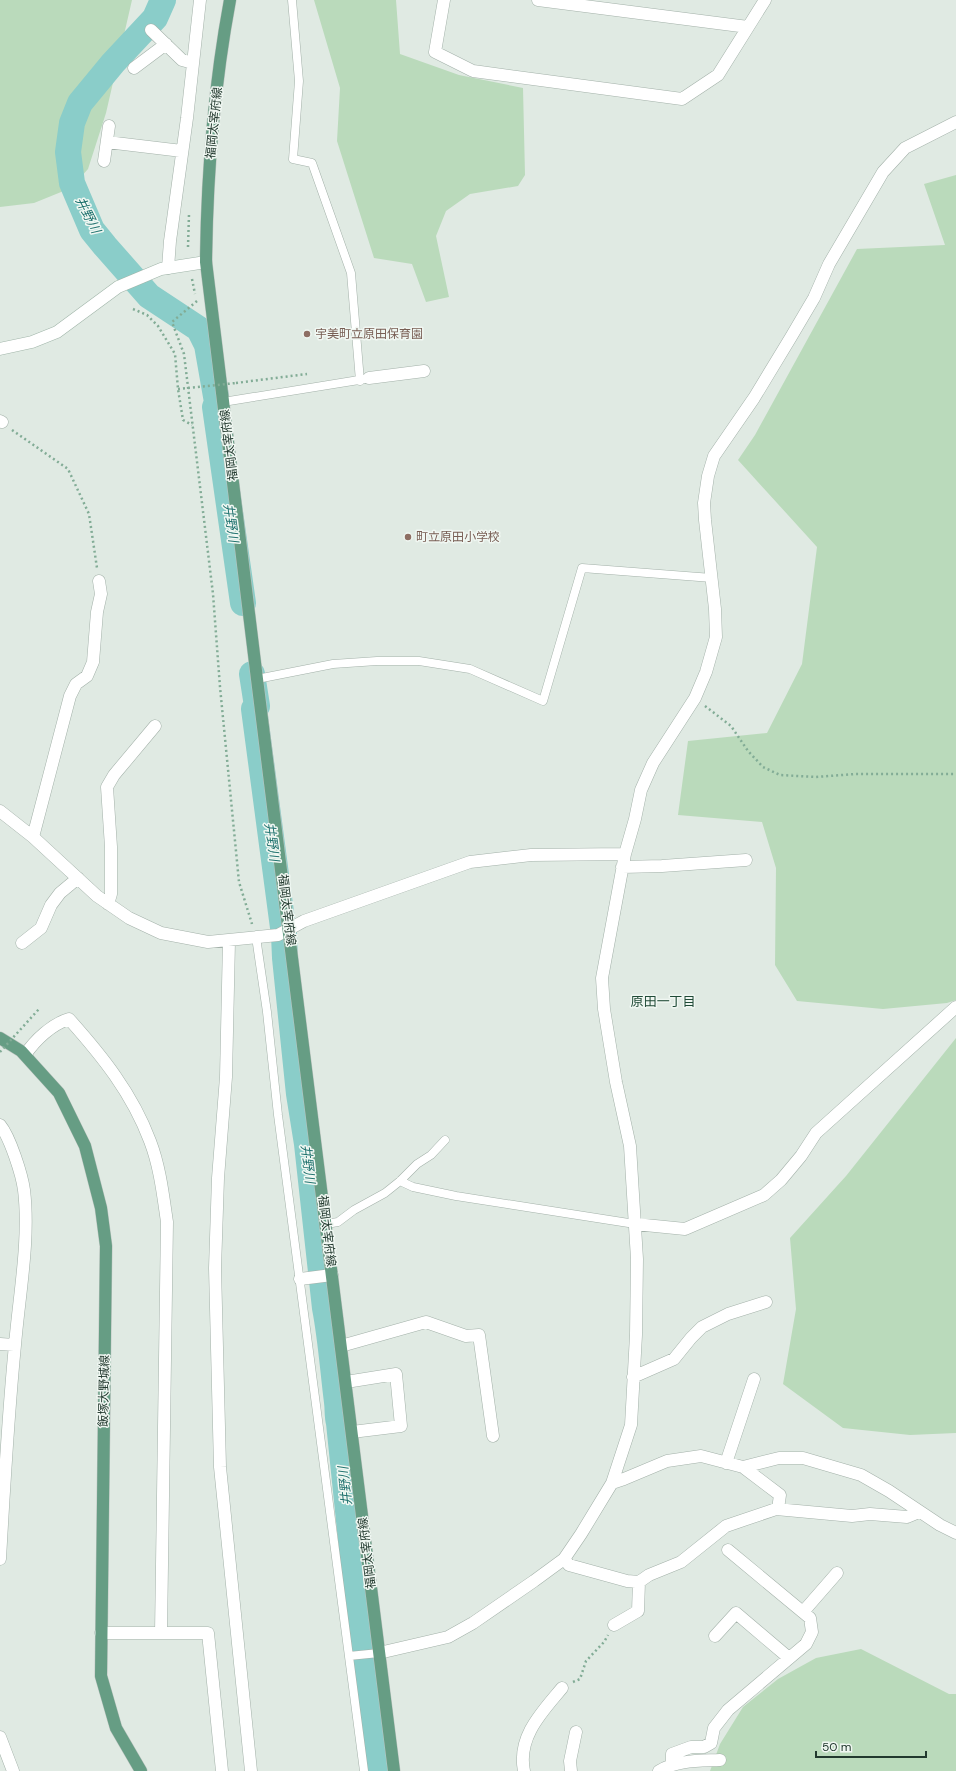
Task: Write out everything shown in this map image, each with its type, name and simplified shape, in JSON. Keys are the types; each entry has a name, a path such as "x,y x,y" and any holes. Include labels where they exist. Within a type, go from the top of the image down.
{"main road":[{"name":"福岡太宰府線","path":"230,0 221,48 210,155 206,218 206,262 326,1224 329,1276 346,1382 375,1653 394,1771"},
{"name":"飯塚大野城線","path":"0,1038 25,1055 59,1093 85,1146 101,1208 106,1246 101,1676 116,1728 141,1771"}],"street":[{"path":"168,268 170,241 200,0"},
{"path":"444,0 435,52 473,71 682,99 718,75 765,0"},
{"path":"538,0 748,27"},
{"path":"151,30 182,60 193,63"},
{"path":"134,68 166,44"},
{"path":"375,1653 448,1637 473,1623 564,1559 581,1534 612,1482 631,1425 636,1312 635,1224 630,1146 616,1082 604,1009 602,978 622,867 641,790 653,763 695,698 706,672 716,637 712,578 704,520 704,503 708,476 714,456 754,398 791,337 814,298 829,264 883,172 905,148 956,122"},
{"path":"104,161 109,126"},
{"path":"107,142 182,151"},
{"path":"0,349 32,342 57,332 118,287 161,269 206,262"},
{"path":"364,379 424,371"},
{"path":"33,837 70,696 76,684 87,676 93,662 97,612 101,594 99,581"},
{"path":"108,904 111,894 111,847 107,787 114,775 155,726"},
{"path":"0,811 33,837 97,896 129,918 161,933 208,942 278,935 304,921 470,862 531,855 625,854"},
{"path":"622,867 662,866 746,860"},
{"path":"22,943 41,928 51,905 60,893 78,878"},
{"path":"229,941 226,1077 218,1178 215,1268 220,1467 251,1771"},
{"path":"635,1224 685,1229 764,1195 781,1180 801,1156 816,1133 956,1007"},
{"path":"25,1055 38,1039 60,1021 69,1018 104,1058 119,1079 141,1120 158,1168 167,1222 160,1633"},
{"path":"0,1126 6,1134 24,1190 23,1257 14,1345 0,1560"},
{"path":"300,1280 329,1276"},
{"path":"633,1377 674,1359 702,1327 728,1314 766,1302"},
{"path":"341,1346 426,1322 466,1336 479,1334 493,1436"},
{"path":"0,1344 14,1345"},
{"path":"346,1382 396,1374 401,1426 352,1432"},
{"path":"726,1463 754,1379"},
{"path":"612,1482 624,1479 668,1461 701,1456 743,1467 780,1495 778,1509"},
{"path":"743,1467 779,1458 803,1458 861,1475 895,1495 919,1512 956,1532"},
{"path":"564,1559 569,1566 628,1581 639,1582 649,1575 681,1562 726,1526 778,1509 852,1516 870,1514 907,1517 919,1512"},
{"path":"672,1765 672,1754 691,1747 704,1747 711,1743 714,1728 728,1710 806,1644 812,1632 810,1618 728,1550"},
{"path":"803,1612 837,1573"},
{"path":"614,1625 638,1611 639,1582"},
{"path":"715,1636 736,1613 789,1658"},
{"path":"102,1633 208,1633 222,1771"},
{"path":"524,1771 522,1750 536,1720 562,1688"},
{"path":"571,1771 570,1762 576,1732"},
{"path":"0,1737 13,1771"},
{"path":"659,1771 672,1765 690,1761 720,1760"}],"lane":[{"path":"223,402 364,379 351,273 312,163 294,160 299,81 292,0"},
{"path":"257,679 333,664 377,661 419,661 470,669 543,701 582,568 712,578"},
{"path":"256,937 267,1012 278,1114 364,1771"},
{"path":"326,1224 338,1222 354,1210 386,1193 417,1164 431,1155 445,1140"},
{"path":"400,1181 413,1187 456,1196 635,1224"},
{"path":"349,1656 375,1653"}],"path":[{"path":"192,279 198,302 172,322 184,354 213,594 220,687 240,882 256,937"},
{"path":"133,309 147,315 158,326 169,342 175,354 178,389 183,420 192,425"},
{"path":"178,389 307,374"},
{"path":"1,422 68,469 89,514 99,581"},
{"path":"695,698 716,716 732,726 748,751 764,767 780,775 816,777 855,774 956,774"},
{"path":"0,1052 39,1009"},
{"path":"562,1688 580,1679 586,1661 604,1642 614,1625"}],"green space":[{"path":"0,0 132,0 106,113 88,169 71,188 34,203 0,207"},
{"path":"314,0 396,0 400,54 459,75 523,88 525,175 518,186 470,194 446,211 436,236 449,297 426,302 412,264 374,258 337,141 340,88"},
{"path":"956,175 956,1000 947,1003 883,1009 797,1001 775,965 776,868 762,822 678,815 688,741 767,733 802,664 817,547 738,460 755,435 857,249 945,245 924,184"},
{"path":"956,1038 956,1433 910,1435 843,1428 783,1384 796,1309 790,1238 846,1176"},
{"path":"861,1649 949,1694 956,1694 956,1771 710,1771 720,1744 743,1707 778,1679 816,1658"}],"waterway":[{"name":"井野川","path":"163,0 155,18 113,63 80,103 72,123 68,152 72,183 92,230 105,246 149,296 199,329 207,345 217,402 215,407 243,603"},
{"name":"井野川","path":"252,674 257,706 254,709 284,935 299,1094 307,1144 325,1308 332,1355 366,1686 373,1739 375,1771"}],"place":[{"name":"宇美町立原田保育園","path":"307,334"},
{"name":"町立原田小学校","path":"408,537"}],"district":[{"name":"原田一丁目","path":"663,1001"}]}
